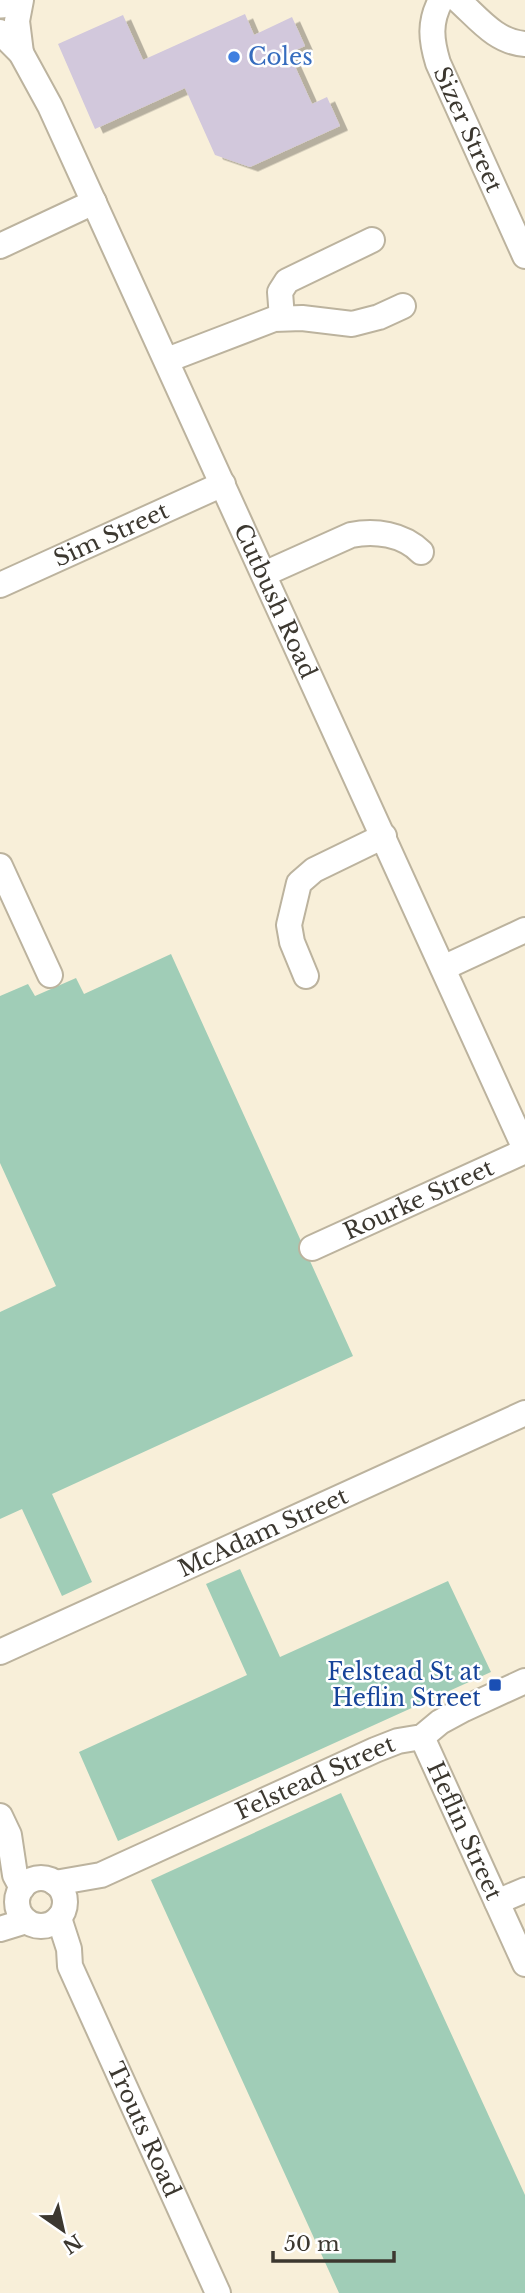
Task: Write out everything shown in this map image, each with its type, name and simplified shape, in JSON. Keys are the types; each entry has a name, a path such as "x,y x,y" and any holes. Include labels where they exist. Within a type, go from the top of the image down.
{"street":[{"name":"Cutbush Road","path":"21,0 17,21 21,53"},
{"name":"Sizer Street","path":"441,0 433,17 431,30 438,63 518,223 525,256"},
{"path":"458,0 499,37 509,42 525,44"},
{"name":"Cutbush Road","path":"0,32 21,53 50,106 525,1150"},
{"path":"0,246 94,202"},
{"path":"282,318 280,292 287,281 372,240"},
{"path":"167,360 282,318 352,324 379,317 403,306"},
{"name":"Sim Street","path":"0,585 223,484"},
{"path":"264,574 360,533 400,537 421,552"},
{"path":"306,976 292,942 289,925 299,883 314,870 384,836"},
{"path":"0,866 50,975"},
{"path":"443,968 525,930"},
{"name":"Rourke Street","path":"312,1248 525,1150"},
{"name":"McAdam Street","path":"0,1653 525,1413"},
{"name":"Felstead Street","path":"36,1903 74,1901 101,1875 375,1750 398,1741 422,1737 464,1709 525,1681"},
{"name":"Heflin Street","path":"422,1737 525,1964"},
{"name":"Trouts Road","path":"4,1825 24,1852 36,1903 57,1955 70,1965 218,2293"},
{"path":"497,1902 525,1890"},
{"path":"0,1929 36,1903"}],"green space":[{"path":"171,954 353,1356 52,1494 92,1582 62,1596 22,1509 0,1519 0,1312 56,1286 0,1163 0,996 28,984 35,996 76,978 84,994"},
{"path":"240,1569 280,1657 448,1581 491,1672 118,1841 79,1752 247,1675 206,1584"},
{"path":"341,1793 525,2195 525,2293 339,2293 151,1880"}],"building":[{"path":"245,14 254,35 292,17 305,46 289,53 312,104 327,97 340,126 250,167 215,155 185,88 95,129 58,44 123,15 143,60"}],"place":[{"name":"Coles","path":"234,57"},
{"name":"Felstead St at Heflin Street","path":"495,1685"}]}
